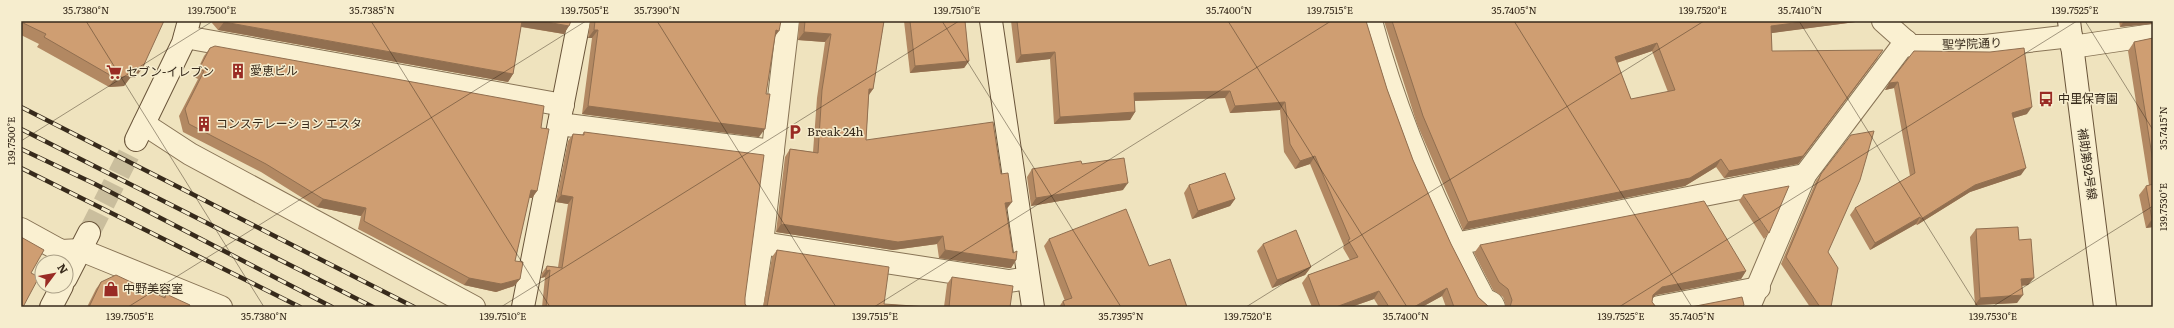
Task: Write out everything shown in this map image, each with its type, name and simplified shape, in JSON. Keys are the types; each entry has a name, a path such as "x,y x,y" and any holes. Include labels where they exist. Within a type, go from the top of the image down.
{"street":[{"path":"523,307 579,21"},
{"path":"752,307 762,243 788,21"},
{"path":"991,21 1033,307"},
{"path":"1371,21 1386,75 1415,154 1455,244 1484,299 1492,303 1494,307"},
{"name":"聖学院通り","path":"1883,21 1911,46 1985,46 2070,35 2153,35"},
{"path":"474,307 190,154 140,132 187,29 561,115 773,150"},
{"name":"補助第92号線","path":"2070,35 2104,307"},
{"path":"1749,307 1759,288 1805,176 1906,41"},
{"path":"1455,244 1805,176"},
{"path":"21,229 61,251 85,241 221,307"},
{"path":"74,262 85,241"},
{"path":"762,243 1009,281 1028,278"},
{"path":"1659,307 1759,288"},
{"path":"51,307 58,294"}],"building":[{"path":"21,21 164,21 142,69 137,69 130,76 115,78 44,37 46,34"},
{"path":"223,21 522,21 513,74"},
{"path":"541,21 571,21 569,26"},
{"path":"595,21 781,21 779,31 776,30 766,94 770,94 765,129 588,106 598,30 594,30"},
{"path":"805,21 884,21 873,89 869,89 866,140 993,122 1001,174 1008,173 1012,202 1005,203 1013,253 1017,251 1016,260 945,250 943,236 898,242 781,224 790,149 818,153 822,90 831,34 804,32"},
{"path":"910,21 965,21 969,61 915,66"},
{"path":"1017,21 1366,21 1387,89 1413,160 1451,244 1478,297 1489,307 1454,307 1447,288 1414,307 1389,307 1379,291 1336,307 1320,307 1308,275 1358,257 1348,240 1350,239 1315,156 1300,161 1290,144 1285,102 1235,106 1230,91 1134,93 1135,112 1060,117 1055,52 1021,55"},
{"path":"1392,21 1810,21 1771,26 1772,51 1883,50 1803,156 1729,171 1721,159 1690,178 1468,222 1423,116","holes":["1657,43 1675,90 1631,99 1615,57"]},
{"path":"2153,38 2153,162 2134,42"},
{"path":"215,46 544,106 541,128 549,129 537,191 531,190 515,261 523,262 520,279 501,284 469,278 364,221 366,208 323,199 266,164 189,124 185,109 204,71 199,69 210,48"},
{"path":"2024,48 2032,107 2012,113 2026,168 1975,185 1921,219 1920,217 1875,243 1855,208 1915,173 1898,82 1889,83 1914,51 1990,52"},
{"path":"1874,131 1860,180 1828,252 1838,268 1831,307 1820,307 1786,257 1821,174 1851,135"},
{"path":"584,132 764,155 745,298 745,304 747,307 546,307 550,270 546,271 547,266 562,268 573,197 561,195 573,134 584,135"},
{"path":"1124,158 1128,183 1036,198 1032,169 1081,161 1082,164"},
{"path":"1225,173 1235,199 1198,211 1189,185"},
{"path":"2153,184 2153,219 2152,219 2146,186"},
{"path":"1789,186 1769,233 1743,195"},
{"path":"1704,201 1746,271 1662,287 1653,295 1652,302 1656,307 1510,307 1512,300 1508,289 1499,282 1480,245"},
{"path":"1126,209 1149,266 1170,259 1187,307 1065,307 1063,301 1072,298 1049,239"},
{"path":"2018,227 2019,240 2031,239 2034,278 2021,279 2023,295 1980,298 1976,229"},
{"path":"1296,230 1311,267 1277,280 1263,244"},
{"path":"21,237 44,250 42,254 34,254 34,268 31,273 34,274 34,286 23,307 21,307"},
{"path":"777,250 889,267 884,304 928,307 767,307"},
{"path":"116,275 165,298 166,294 190,305 189,307 89,307 101,282"},
{"path":"952,277 1013,286 1010,307 949,307"},
{"path":"1742,297 1744,305 1742,307 1691,307"}],"tunnel":[{"path":"89,233 136,140"}],"railway":[{"path":"21,107 414,307"},
{"path":"21,129 373,307"},
{"path":"21,149 95,184 332,307"},
{"path":"21,168 300,307"}],"place":[{"name":"愛恵ビル","path":"238,71"},
{"name":"セブン-イレブン","path":"114,72"},
{"name":"中里保育園","path":"2046,99"},
{"name":"コンステレーション エスタ","path":"204,124"},
{"name":"Break 24h","path":"795,132"},
{"name":"中野美容室","path":"111,289"}]}
